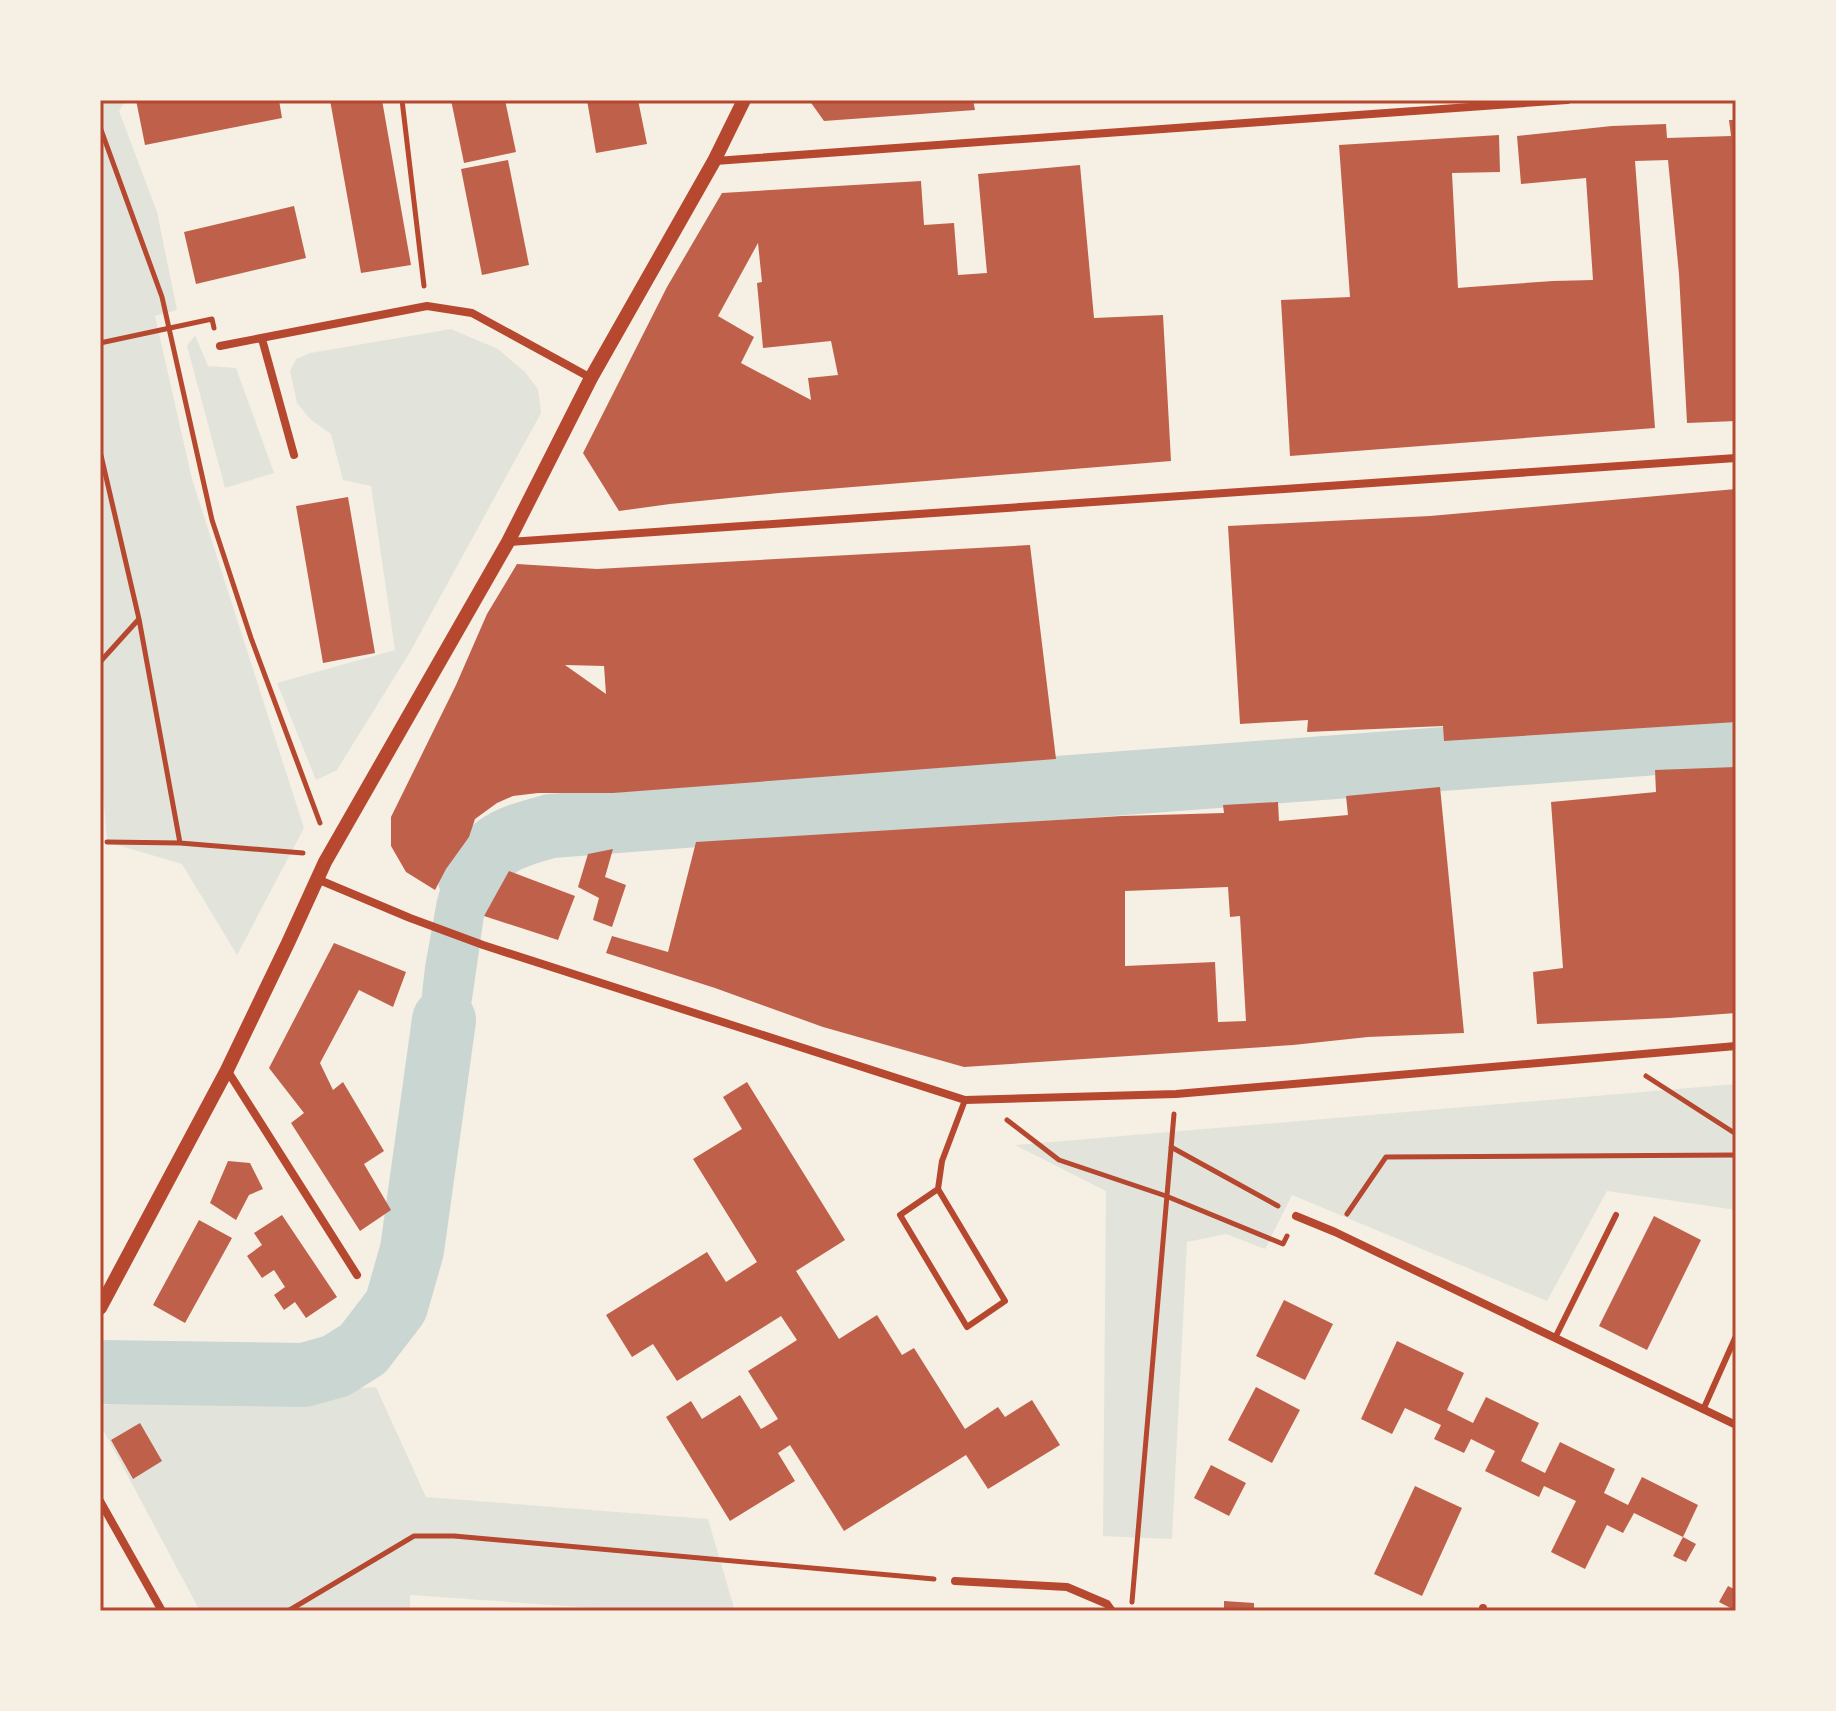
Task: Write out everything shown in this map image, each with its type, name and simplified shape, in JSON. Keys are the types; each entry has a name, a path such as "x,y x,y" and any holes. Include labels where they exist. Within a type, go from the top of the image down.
{"street":[{"path":"100,1308 227,1070 317,879 508,542 591,378 714,161 744,100"},
{"path":"714,161 1567,100"},
{"path":"220,346 427,306 472,313 591,378"},
{"path":"262,339 294,455"},
{"path":"508,542 1736,458"},
{"path":"317,879 483,945 965,1100 1176,1094 1736,1046"},
{"path":"227,1070 357,1275"},
{"path":"1296,1216 1736,1425"},
{"path":"100,1501 162,1611"},
{"path":"955,1581 1067,1587 1107,1604 1112,1611"}],"lane":[{"path":"938,1189 900,1215 967,1327 1005,1301 938,1189 942,1161 965,1100"},
{"path":"1555,1338 1616,1215"},
{"path":"1703,1410 1736,1336"}],"path":[{"path":"402,100 427,306"},
{"path":"100,127 162,297 212,520 251,638 320,823"},
{"path":"100,343 212,319 220,346"},
{"path":"100,451 139,619 180,843"},
{"path":"100,662 139,619"},
{"path":"107,842 180,843 303,853"},
{"path":"1615,1056 1736,1134"},
{"path":"1131,1611 1176,1094"},
{"path":"981,1100 1059,1160 1166,1196 1283,1244 1296,1216 1171,1147"},
{"path":"1335,1232 1386,1157 1736,1155"},
{"path":"288,1611 414,1536 454,1536 955,1581"}],"shaded area":[{"path":"100,100 126,100 119,111 157,212 177,310 155,316 192,479 304,828 237,955 182,864 107,842 100,752"},
{"path":"451,329 498,349 525,372 538,389 541,413 410,652 337,770 316,780 277,683 395,650 371,486 343,480 331,434 310,419 297,403 290,371 296,359 310,353"},
{"path":"195,335 208,366 236,368 274,473 225,488 187,346"},
{"path":"540,802 540,858 516,864 509,871 484,916 456,1110 410,1102 425,967 446,869 469,837 498,815"},
{"path":"1736,1084 1736,1210 1607,1191 1547,1301 1292,1195 1265,1249 1226,1234 1187,1242 1172,1539 1103,1536 1106,1191 1015,1145"},
{"path":"376,1387 426,1497 708,1519 735,1611 637,1611 410,1595 410,1611 200,1611 100,1424 100,1405"}],"building":[{"path":"136,100 279,100 282,118 145,145"},
{"path":"330,100 382,100 411,265 361,273"},
{"path":"451,100 505,100 516,152 464,163"},
{"path":"587,100 638,100 647,144 596,153"},
{"path":"809,100 973,100 975,110 824,121"},
{"path":"1729,120 1736,120 1736,421 1687,423 1679,274 1668,160 1635,161 1655,428 1290,456 1281,300 1350,297 1339,145 1499,135 1500,172 1452,173 1458,288 1593,280 1586,178 1521,184 1517,136 1666,124 1667,138 1731,136"},
{"path":"508,160 529,265 482,275 461,169"},
{"path":"1080,165 1094,318 1163,315 1171,461 779,493 619,511 583,453 667,287 722,193 921,181 924,225 954,223 958,275 987,273 978,174","holes":["758,243 762,282 757,283 763,348 831,341 838,375 808,378 811,400 741,363 754,337 718,316"]},
{"path":"294,206 306,258 196,284 184,232"},
{"path":"1736,489 1736,722 1444,741 1443,726 1307,732 1308,720 1240,724 1228,526 1430,516"},
{"path":"348,497 375,653 323,663 296,506"},
{"path":"1030,545 1056,759 613,793 513,796 475,819 469,837 435,890 406,872 391,846 391,817 487,614 517,564 597,569","holes":["565,665 604,666 606,694"]},
{"path":"1736,767 1736,1013 1537,1024 1533,972 1563,968 1551,802 1656,792 1655,770"},
{"path":"1440,787 1464,1033 1368,1037 1293,1045 964,1067 823,1027 606,953 612,936 668,952 696,842 1122,816 1224,813 1223,805 1278,802 1279,821 1348,815 1346,796","holes":["1228,887 1230,917 1240,916 1246,1021 1218,1022 1215,962 1125,966 1125,891"]},
{"path":"613,849 605,877 626,885 612,927 593,920 599,898 578,887 588,854"},
{"path":"509,871 575,896 558,940 484,916"},
{"path":"334,943 406,972 393,1007 359,990 320,1063 333,1090 343,1082 384,1151 364,1164 391,1210 360,1231 291,1123 304,1113 269,1068"},
{"path":"747,1082 845,1240 796,1271 839,1339 877,1315 902,1355 914,1348 965,1429 998,1407 1005,1417 1032,1400 1060,1445 988,1489 966,1455 844,1531 790,1445 778,1453 795,1481 730,1521 666,1417 691,1401 702,1419 740,1395 761,1429 778,1419 748,1371 797,1340 781,1316 677,1381 653,1344 632,1357 606,1315 707,1252 726,1282 757,1262 693,1159 742,1129 723,1097"},
{"path":"228,1161 250,1163 263,1189 249,1195 236,1220 210,1203"},
{"path":"282,1215 337,1297 306,1318 295,1302 284,1310 274,1295 285,1287 274,1270 262,1278 247,1256 262,1245 254,1233"},
{"path":"1654,1216 1701,1240 1647,1350 1599,1326"},
{"path":"199,1220 232,1238 185,1323 153,1305"},
{"path":"1284,1300 1333,1324 1305,1380 1256,1356"},
{"path":"1397,1341 1464,1373 1447,1410 1473,1423 1486,1397 1539,1423 1521,1461 1545,1473 1560,1442 1615,1469 1604,1493 1628,1505 1642,1477 1698,1505 1683,1537 1634,1513 1623,1533 1607,1525 1585,1569 1551,1552 1576,1501 1544,1486 1539,1497 1485,1471 1495,1451 1471,1439 1464,1453 1434,1439 1441,1425 1405,1408 1392,1434 1361,1419"},
{"path":"1256,1387 1300,1410 1272,1463 1228,1440"},
{"path":"140,1423 162,1461 133,1479 111,1440"},
{"path":"1211,1465 1246,1483 1229,1516 1194,1498"},
{"path":"1415,1486 1462,1508 1422,1596 1374,1574"},
{"path":"1683,1537 1696,1544 1686,1562 1673,1556"},
{"path":"1728,1586 1736,1590 1736,1611 1719,1602"},
{"path":"1224,1601 1254,1603 1254,1611 1224,1611"}],"waterway":[{"path":"470,879 486,856 504,842 551,826 1736,737"},
{"path":"100,1372 304,1375 336,1366 363,1349 396,1306 412,1250 444,1020"}]}
